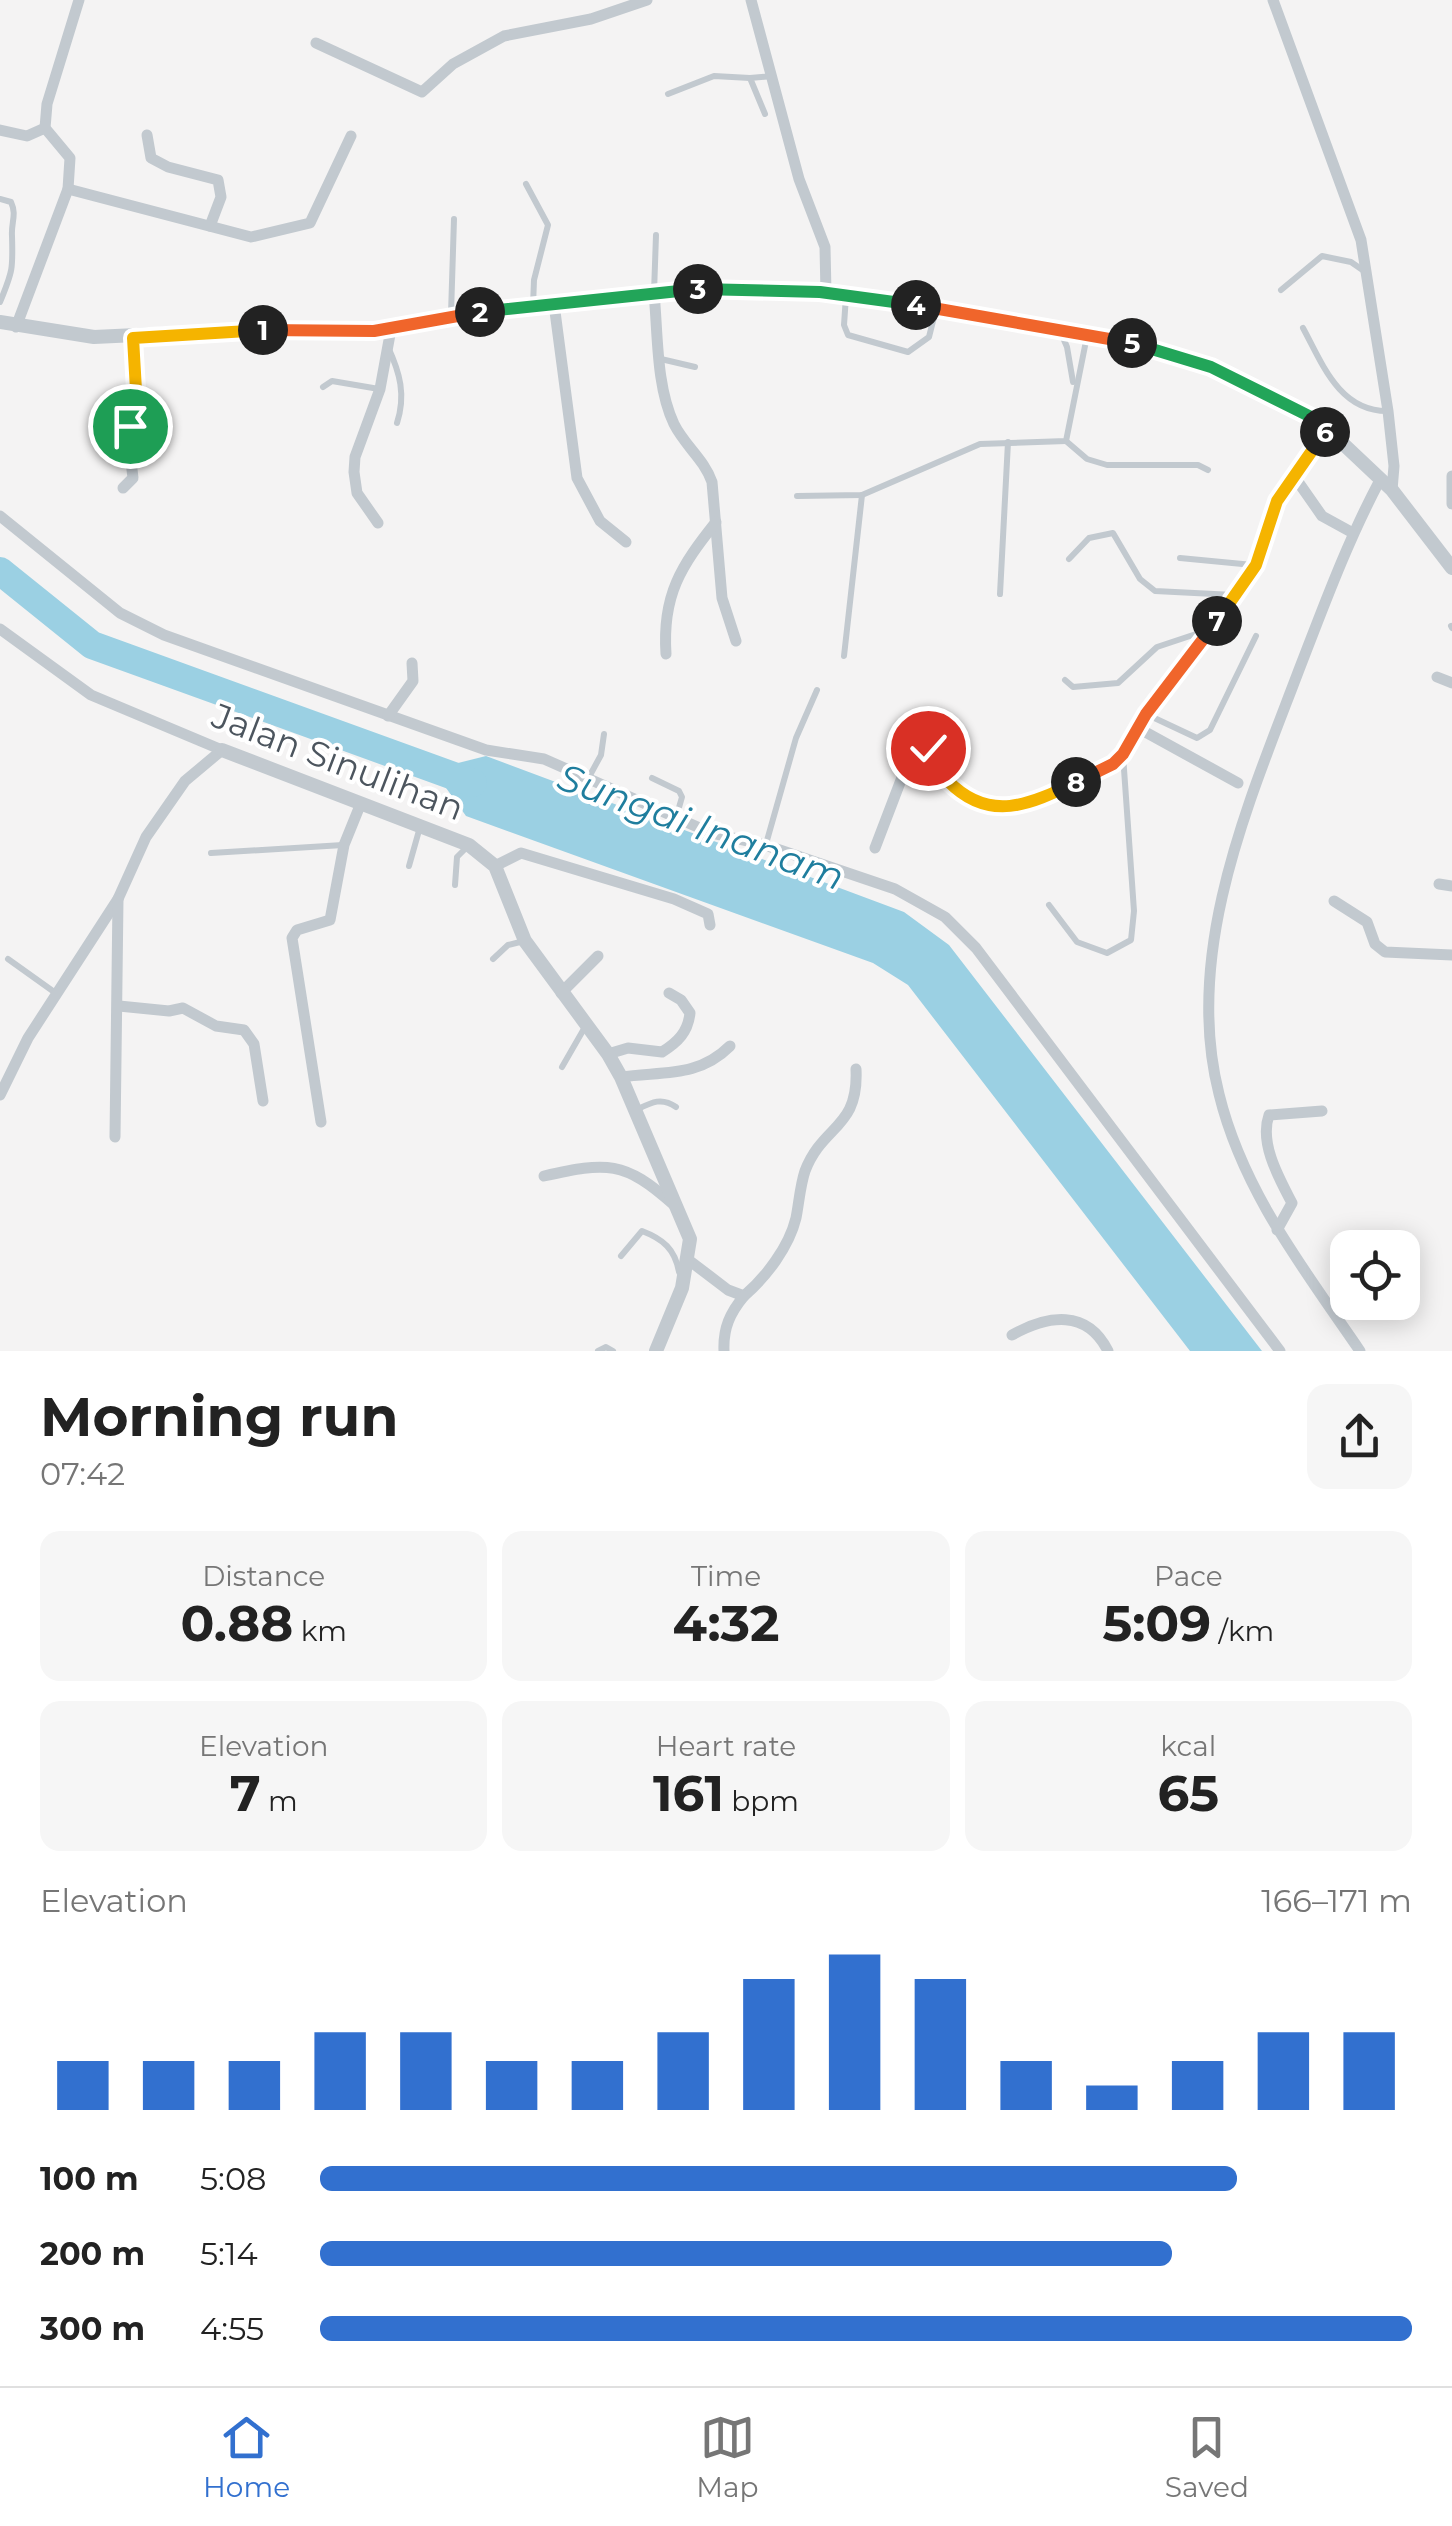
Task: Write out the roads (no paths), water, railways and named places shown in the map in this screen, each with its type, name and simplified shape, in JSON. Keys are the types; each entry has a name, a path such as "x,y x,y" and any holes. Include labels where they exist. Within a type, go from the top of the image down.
{"street":[{"path":"80,0 47,104 45,128 70,158 68,189 8,325 133,338 244,330 391,329 452,315 736,287 826,293 937,308 1161,350 1211,367 1327,429 1386,485 1452,568"},
{"path":"316,43 422,92 453,64 504,36 591,19 647,0"},
{"path":"748,0 773,76 799,179 825,247 826,293"},
{"path":"1273,0 1362,240 1394,466 1386,485 1353,533 1240,829 1212,960 1210,1020 1219,1094 1250,1184 1360,1351"},
{"path":"0,130 27,136 45,128"},
{"path":"148,135 151,158 168,167 218,180 222,197 210,226"},
{"path":"68,189 251,238 310,223 351,136"},
{"path":"654,293 661,359 674,424 706,465 725,616 736,641"},
{"path":"554,304 578,478 600,521 626,542"},
{"path":"378,523 357,493 354,472 380,390 391,329"},
{"path":"122,488 133,478 133,338"},
{"path":"935,729 928,748 932,763 966,798 1006,807 1038,802 1113,764 1256,565 1277,501 1327,429"},
{"path":"1294,476 1322,516 1353,533"},
{"path":"1452,476 1452,504"},
{"path":"0,516 120,613 164,635 486,750 544,759 711,833 765,845 895,889 945,918 976,948 1280,1351"},
{"path":"666,654 665,612 672,590 688,558 716,522"},
{"name":"Jalan Sinulihan","path":"0,629 91,695 470,846 494,866 525,941 621,1077 690,1240 690,1261 682,1288 656,1351"},
{"path":"388,716 413,681 412,663"},
{"path":"1437,677 1452,683"},
{"path":"1138,728 1238,783"},
{"path":"875,848 909,759 928,748"},
{"path":"0,1094 28,1038 118,899 146,836 185,781 222,750"},
{"path":"321,1122 292,938 297,930 330,920 344,845 360,802"},
{"path":"494,866 522,852 674,898 708,914 710,925"},
{"path":"115,1138 118,899"},
{"path":"1334,901 1367,922 1375,944 1385,952 1452,955"},
{"path":"561,993 598,956"},
{"path":"608,1054 628,1048 662,1052 678,1039 688,1029 690,1012 681,1000 668,994"},
{"path":"119,1006 170,1011 183,1008 216,1026 244,1030 254,1044 263,1101"},
{"path":"621,1077 686,1072 720,1056 730,1046"},
{"path":"724,1351 723,1334 732,1310 763,1280 786,1242 795,1222 806,1170 820,1144 852,1109 856,1069"},
{"path":"1277,1230 1291,1212 1292,1203 1266,1137 1268,1115 1322,1112"},
{"path":"544,1176 607,1165 650,1183 680,1211"},
{"path":"690,1261 728,1290 744,1296"},
{"path":"1012,1336 1039,1323 1068,1317 1089,1325 1108,1351"}],"lane":[{"path":"668,94 714,76 773,76"},
{"path":"750,78 766,114"},
{"path":"526,184 548,225 534,280 533,307"},
{"path":"0,199 11,202 15,213 11,234 15,250 0,302"},
{"path":"452,315 454,219"},
{"path":"654,293 656,235"},
{"path":"1281,290 1322,256 1351,262 1369,275"},
{"path":"846,296 844,324 848,335 908,352 929,337 937,308"},
{"path":"1303,328 1319,364 1349,398 1373,411 1388,412"},
{"path":"1061,334 1068,347 1074,389"},
{"path":"1066,442 1088,336"},
{"path":"388,346 400,373 402,407 397,424"},
{"path":"661,359 694,367"},
{"path":"323,387 332,381 380,390"},
{"path":"1000,594 1008,442"},
{"path":"797,496 862,496 980,444 1008,442 1066,442 1094,463 1198,465 1208,470"},
{"path":"844,656 862,496"},
{"path":"1069,559 1089,538 1113,533 1140,578 1155,592 1235,595"},
{"path":"1180,558 1256,565"},
{"path":"1065,680 1073,687 1118,683 1158,647 1186,634 1211,630"},
{"path":"1146,714 1196,738 1210,730 1256,636"},
{"path":"765,845 777,815 796,738 817,690"},
{"path":"590,777 601,756 604,734"},
{"path":"1049,905 1077,942 1107,953 1132,940 1134,912 1123,754"},
{"path":"652,778 680,791 676,819"},
{"path":"409,866 420,826"},
{"path":"211,853 344,845"},
{"path":"455,885 457,857 470,846"},
{"path":"493,960 508,946 525,941"},
{"path":"8,959 58,995"},
{"path":"562,1067 585,1026"},
{"path":"636,1109 654,1100 668,1101 676,1107"},
{"path":"620,1256 642,1231 662,1239 677,1258 682,1288"},
{"path":"598,1351 613,1351"}],"water":[{"path":"486,756 904,912 949,945 1262,1351 1190,1351 908,985 873,963 466,816 439,778 442,767"}],"waterway":[{"name":"Sungai Inanam","path":"0,571 92,645 473,783"}]}
